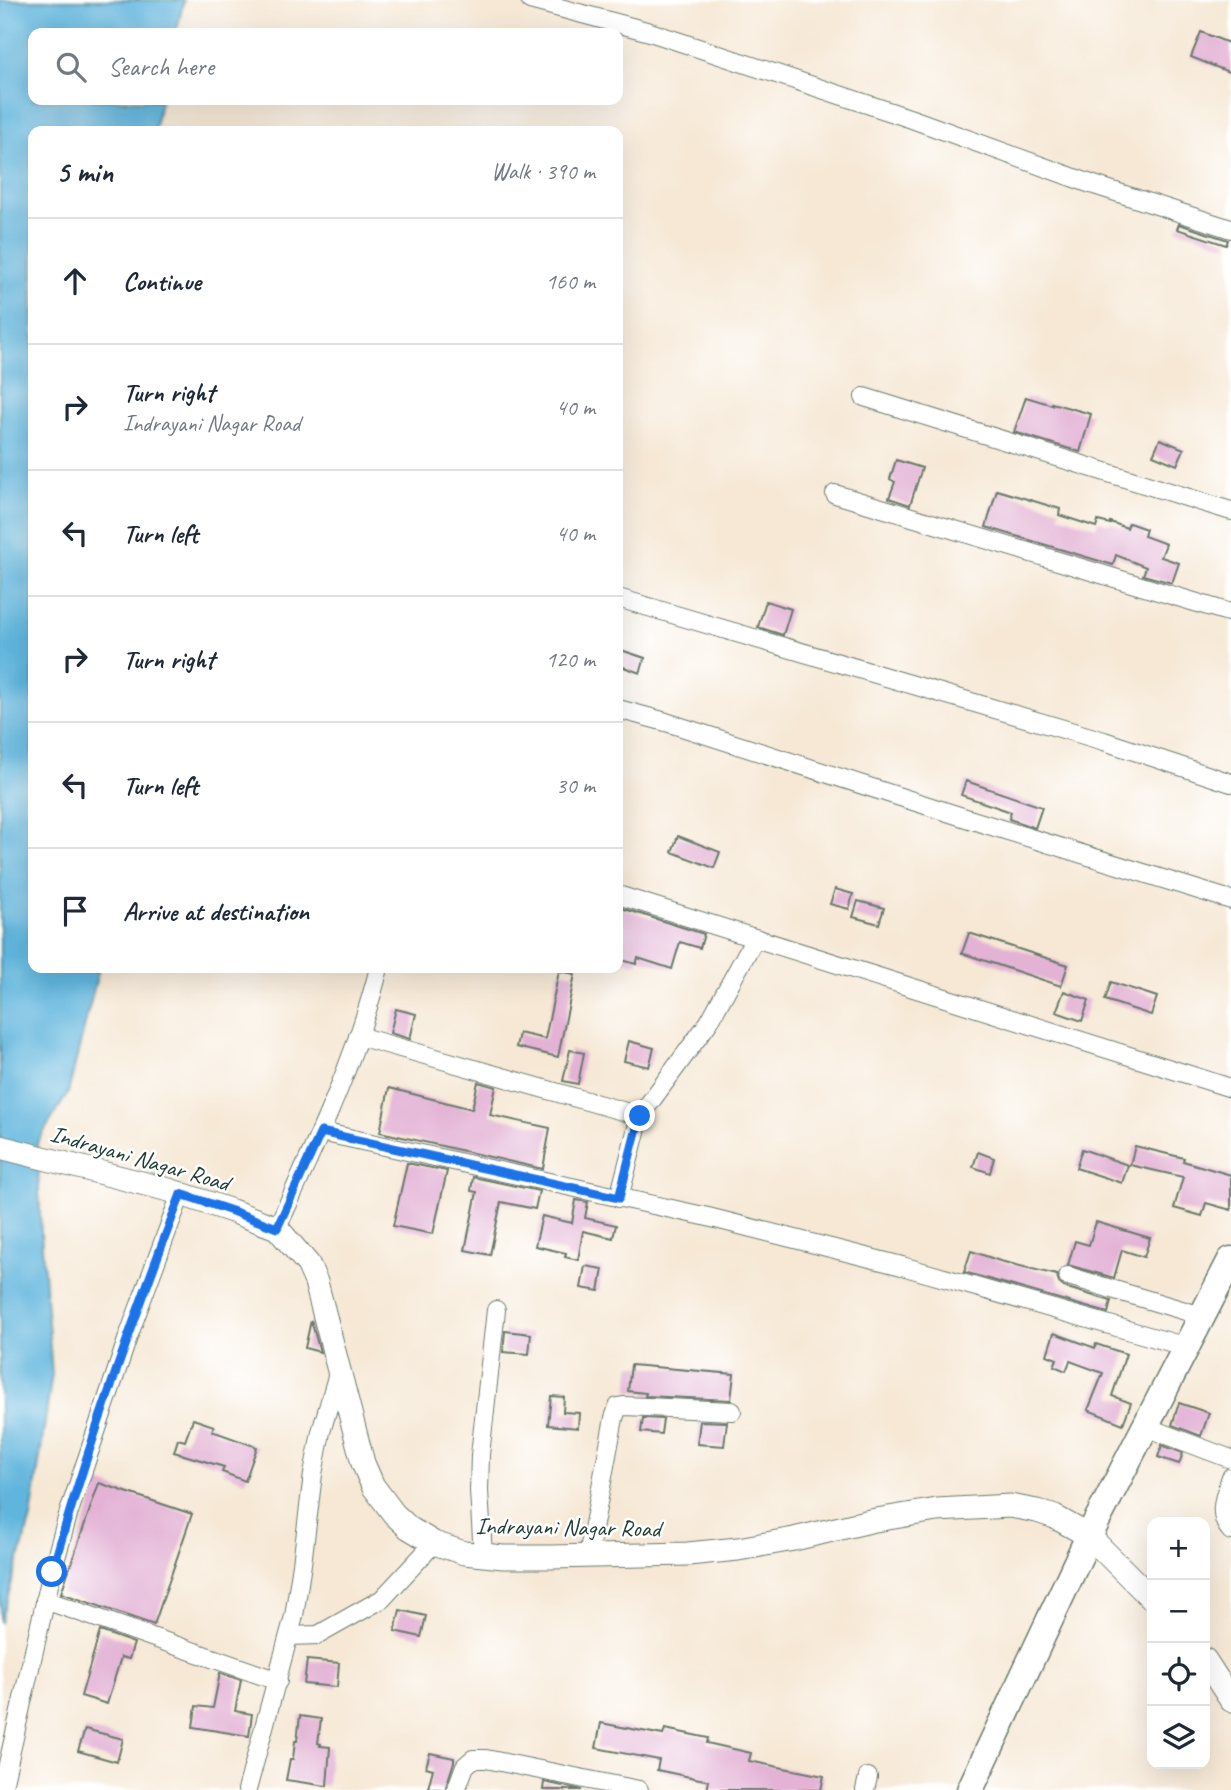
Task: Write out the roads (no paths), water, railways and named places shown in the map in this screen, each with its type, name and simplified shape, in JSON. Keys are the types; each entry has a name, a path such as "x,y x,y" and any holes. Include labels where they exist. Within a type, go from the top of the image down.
{"main road":[{"path":"970,1790 1089,1536 1231,1260"}],"street":[{"path":"530,0 650,32 912,119 1104,189 1231,229"},
{"path":"864,397 1231,511"},
{"path":"835,494 1231,613"},
{"path":"623,599 1091,737 1231,783"},
{"path":"623,710 1231,900"},
{"path":"623,897 1231,1088"},
{"path":"619,1198 640,1116 709,1022 755,938"},
{"path":"277,1228 352,1058 377,973"},
{"path":"358,1036 640,1116"},
{"path":"321,1132 708,1217 902,1266 1186,1346"},
{"name":"Indrayani Nagar Road","path":"0,1147 175,1192 277,1228 308,1264 316,1282 363,1463 373,1486 394,1514 409,1528 434,1542 464,1553 483,1555 551,1558 688,1554 738,1549 937,1510 1010,1506 1055,1517 1089,1536 1147,1594"},
{"path":"2,1790 68,1515 175,1192"},
{"path":"1068,1276 1202,1316"},
{"path":"483,1555 480,1455 496,1310"},
{"path":"247,1790 294,1616 313,1474 321,1432 339,1369"},
{"path":"588,1556 618,1407 732,1411"},
{"path":"1146,1427 1231,1459"},
{"path":"1231,1477 1222,1505 1223,1517 1231,1531"},
{"path":"289,1636 317,1635 382,1599 434,1542"},
{"path":"46,1600 278,1681"},
{"path":"1210,1668 1231,1700"},
{"path":"456,1790 465,1766 473,1759 486,1759 639,1790"}],"water":[{"path":"0,0 184,0 177,28 28,28 28,105 160,105 155,126 28,126 28,973 98,973 68,1093 37,1143 52,1374 31,1518 0,1623"}]}
